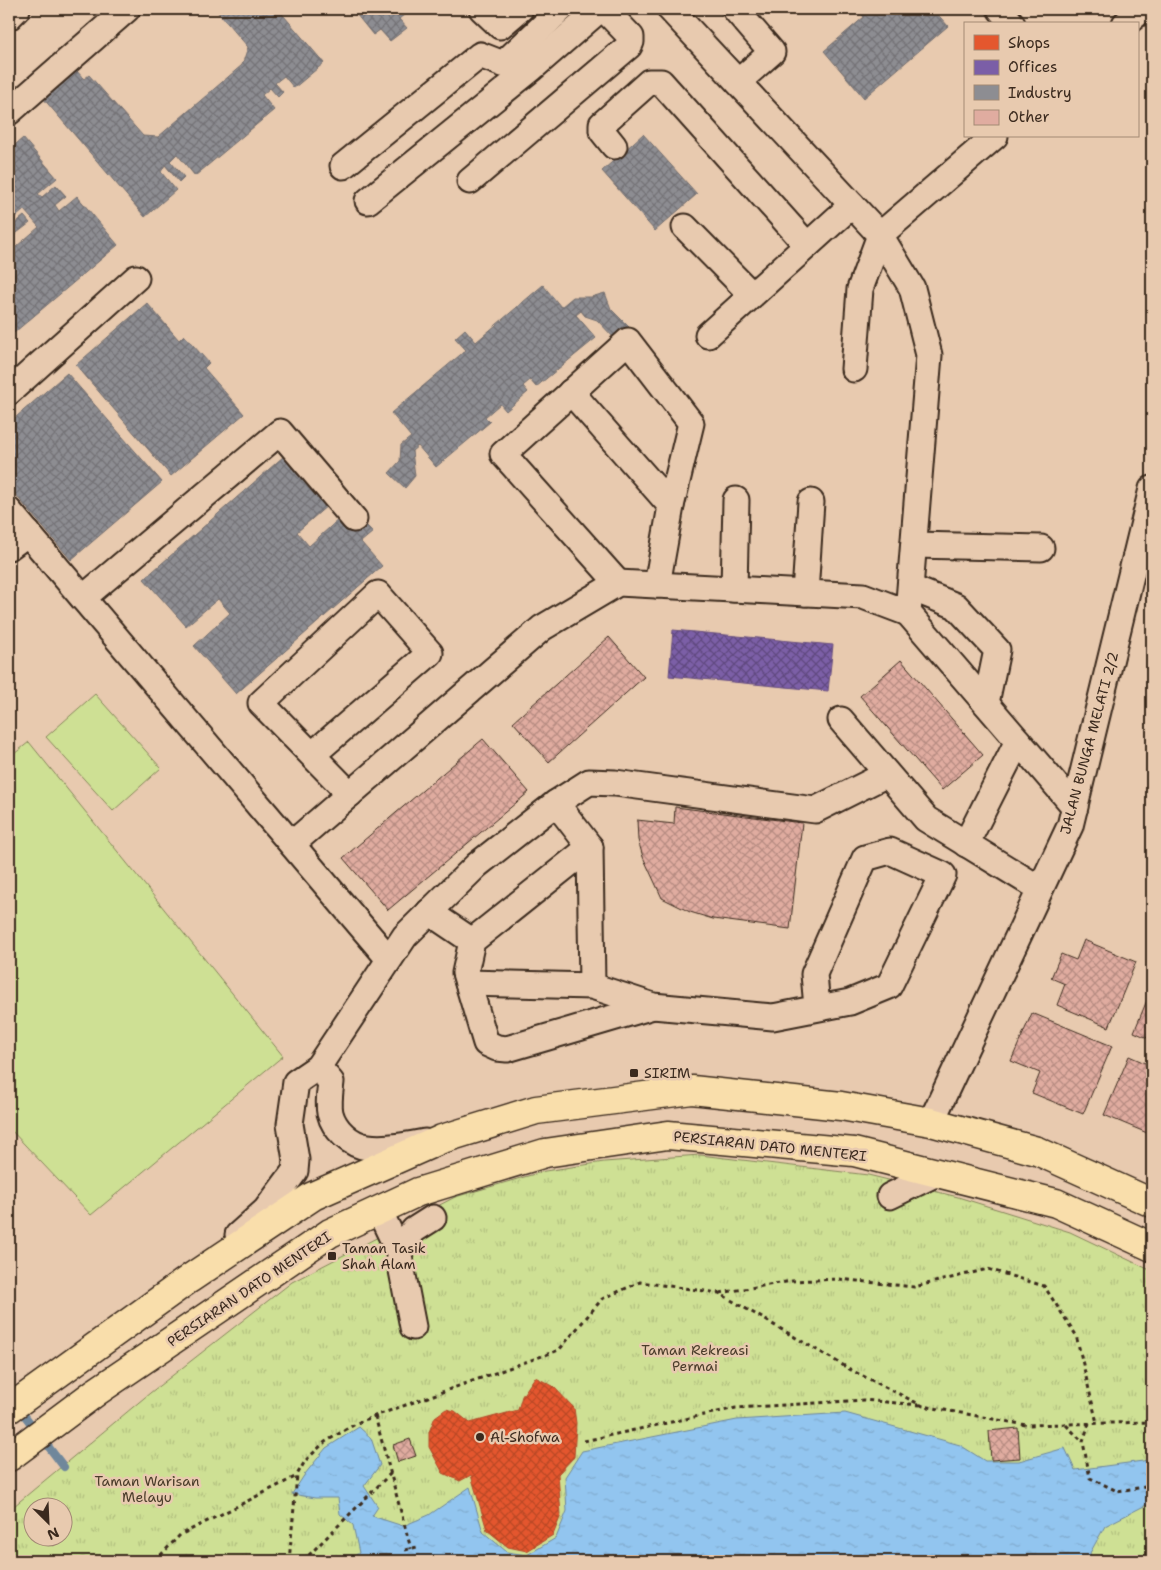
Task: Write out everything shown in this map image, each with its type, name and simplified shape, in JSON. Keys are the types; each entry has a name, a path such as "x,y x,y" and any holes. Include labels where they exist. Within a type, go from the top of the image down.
{"main road":[{"path":"9,1409 189,1279 313,1196 442,1139 536,1110 692,1090 841,1106 931,1122 1037,1151 1152,1203"},
{"name":"PERSIARAN DATO MENTERI","path":"9,1457 96,1392 330,1233 418,1192 545,1153 668,1135 854,1152 1056,1203 1152,1247"}],"street":[{"path":"9,17 17,9"},
{"path":"9,112 127,9"},
{"path":"482,9 500,26 520,9"},
{"path":"343,166 480,55 504,64 561,9"},
{"path":"368,201 602,9 631,37 629,46 470,181"},
{"path":"670,9 880,235 912,288 929,355 910,601 986,703 1075,807"},
{"path":"735,9 772,52 738,82"},
{"path":"1000,9 1010,22"},
{"path":"1127,22 1142,9"},
{"path":"614,146 602,131 602,124 649,82 661,82 807,245"},
{"path":"854,369 860,288 880,235 993,138"},
{"path":"708,335 852,205"},
{"path":"686,227 752,295"},
{"path":"9,392 136,278"},
{"path":"618,582 503,454 628,341 691,423 671,506 657,585"},
{"path":"571,392 671,506"},
{"path":"83,598 280,432 354,519"},
{"name":"JALAN BUNGA MELATI 2/2","path":"931,1122 1070,826 1152,490"},
{"path":"734,589 736,500"},
{"path":"805,593 811,502"},
{"path":"9,510 18,540 83,598 389,959"},
{"path":"914,545 1041,548"},
{"path":"292,844 542,628 618,582 864,596 956,606 997,650 986,703"},
{"path":"312,755 430,653 378,594 261,702 312,755 350,794"},
{"path":"841,720 926,819 1040,889"},
{"path":"966,844 1018,741"},
{"path":"189,1279 266,1210 295,1171 296,1160 290,1124 296,1082 318,1067 405,936 477,866 556,803 590,782 615,783 815,810 887,774"},
{"path":"556,803 590,847 592,986"},
{"path":"590,847 472,941 465,973 486,1043 497,1048 507,1049 653,1006"},
{"path":"468,983 592,986 653,1006 773,1017 850,1002 889,986 943,875 890,850 865,858 814,974 817,1008"},
{"path":"429,912 472,941"},
{"path":"318,1067 331,1082 330,1111 334,1125 347,1139 367,1147 411,1144 442,1139"},
{"path":"890,1196 936,1173"},
{"path":"379,1210 398,1250 413,1327"},
{"path":"398,1250 414,1230 433,1218"}],"path":[{"path":"289,1561 297,1476 305,1461 325,1442 358,1423 375,1416 559,1350 602,1299 640,1282 719,1293 792,1281 839,1279 914,1287 988,1269 1044,1286 1076,1335 1097,1423"},
{"path":"719,1293 853,1371 923,1406"},
{"path":"584,1441 736,1408 863,1400 923,1406 1026,1425 1152,1422"},
{"path":"375,1416 411,1549"},
{"path":"1089,1423 1083,1442 1090,1478 1117,1491 1152,1486"},
{"path":"1065,1424 1083,1442"},
{"path":"303,1561 391,1473"},
{"path":"73,1561 80,1558 154,1561 180,1535 297,1476"},
{"path":"404,1550 416,1547"}],"green space":[{"path":"95,694 161,768 113,811 46,737"},
{"path":"29,742 283,1056 91,1215 9,1128 9,758"},
{"name":"Taman Rekreasi Permai","path":"700,1155 868,1175 958,1197 1070,1232 1152,1271 1152,1561 9,1561 9,1512 14,1506 22,1499 22,1548 72,1548 72,1498 24,1498 150,1393 292,1282 455,1197 545,1171 604,1162"}],"water":[{"path":"845,1413 960,1445 985,1461 1019,1461 1065,1448 1075,1470 1143,1461 1152,1458 1152,1504 1144,1506 1105,1526 1090,1553 1092,1561 348,1561 359,1553 353,1525 340,1514 338,1498 315,1498 292,1494 326,1448 359,1427 371,1438 380,1465 364,1486 378,1507 372,1516 403,1526 429,1515 470,1487 483,1532 507,1552 527,1555 556,1538 567,1511 565,1477 582,1451 737,1420"}],"building: Shops":[{"path":"535,1377 553,1386 574,1408 576,1423 574,1457 558,1474 561,1515 553,1535 527,1551 508,1547 487,1530 471,1475 460,1481 443,1473 429,1447 429,1432 435,1417 446,1409 455,1411 470,1423 518,1410 522,1396"}],"building: Offices":[{"path":"673,630 833,645 828,691 669,676"}],"building: Industry":[{"path":"215,9 278,9 324,63 294,88 284,76 275,83 283,92 278,97 270,88 262,95 274,110 195,176 177,154 170,161 184,177 179,182 165,165 161,172 176,190 145,217 42,97 75,69 84,79 89,75 143,136 158,137 242,65 248,47"},
{"path":"352,9 411,9 399,19 407,28 390,41 380,30 373,35"},
{"path":"857,9 867,9 870,13 875,9 933,9 948,26 864,98 824,51 864,17"},
{"path":"643,134 697,194 655,231 602,171"},
{"path":"23,138 57,178 38,194 42,197 56,185 66,196 55,205 59,211 77,196 118,245 9,337 9,253 39,227 24,210 9,223 9,150"},
{"path":"24,216 30,223 9,239 9,228"},
{"path":"543,285 561,307 573,297 591,297 605,293 611,309 630,328 616,340 597,320 585,316 581,311 576,315 596,338 536,387 530,380 523,386 528,392 506,411 500,404 485,417 490,422 436,467 418,446 412,451 415,476 405,488 389,473 400,461 401,445 411,437 391,413 466,350 455,338 465,329 476,342"},
{"path":"147,303 179,340 184,335 209,363 204,368 244,414 171,476 76,365"},
{"path":"67,373 162,482 71,560 9,487 9,423"},
{"path":"284,456 328,505 297,532 309,546 340,518 353,531 363,522 373,532 361,542 382,566 236,694 194,646 230,613 218,599 186,626 144,579"}],"building: Other":[{"path":"609,637 644,677 549,762 513,722"},
{"path":"901,660 983,755 942,790 860,696"},
{"path":"483,739 529,792 388,910 343,858"},
{"path":"675,807 802,823 790,929 713,919 690,912 662,898 643,857 638,840 637,820 674,824"},
{"path":"1084,940 1136,962 1109,1027 1057,1005 1065,984 1051,978 1061,954 1076,960"},
{"path":"1152,988 1152,1040 1134,1032"},
{"path":"1032,1013 1112,1046 1083,1114 1032,1093 1040,1073 1011,1061"},
{"path":"1129,1056 1152,1066 1152,1135 1104,1115"},
{"path":"1018,1428 1020,1458 991,1460 989,1431"},
{"path":"410,1439 416,1456 398,1462 393,1445"}],"waterway":[{"path":"18,1407 64,1467"}],"place":[{"name":"SIRIM","path":"634,1073"},
{"name":"Taman Tasik Shah Alam","path":"332,1256"},
{"name":"Al-Shofwa","path":"480,1437"}],"park label":[{"name":"Taman Warisan Melayu","path":"147,1489"}]}
